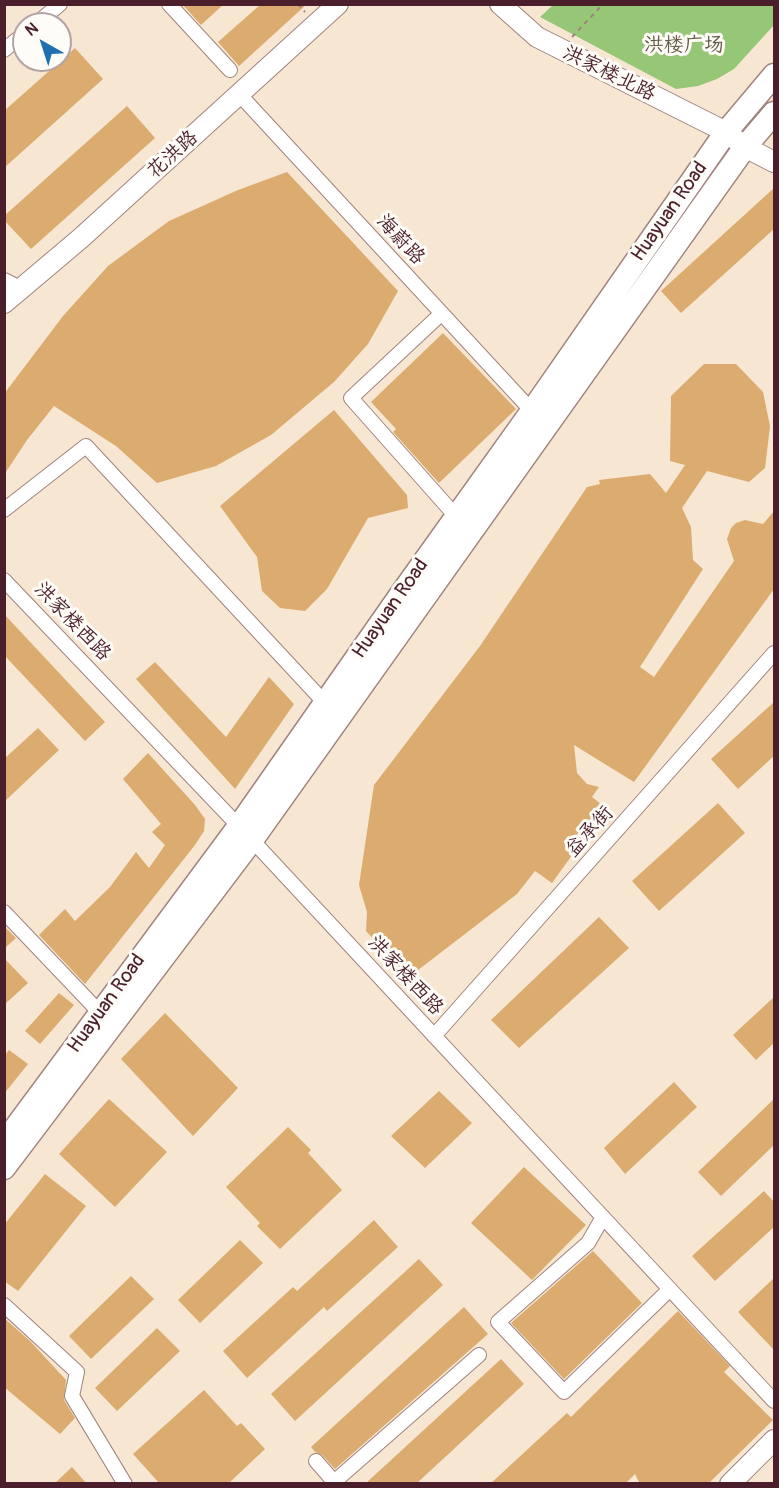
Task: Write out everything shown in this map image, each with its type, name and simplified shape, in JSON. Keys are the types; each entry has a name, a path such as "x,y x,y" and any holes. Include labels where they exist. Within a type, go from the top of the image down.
{"main road":[{"name":"Huayuan Road","path":"245,833 325,703 463,526 532,411 726,132 774,75"},
{"name":"Huayuan Road","path":"4,1167 106,1020 245,833 463,526 745,147 774,113"},
{"name":"Huayuan Road","path":"4,1143 106,1020"}],"street":[{"path":"169,4 230,70"},
{"name":"花洪路","path":"4,303 13,284 81,238 338,4"},
{"name":"洪家楼北路","path":"500,4 537,37 726,132 745,147 774,162"},
{"name":"海蔚路","path":"240,95 532,411"},
{"path":"441,314 351,398 463,526"},
{"path":"4,510 86,446 325,703"},
{"name":"洪家楼西路","path":"4,580 245,833 774,1401"},
{"name":"益承街","path":"434,1036 774,653"},
{"path":"4,912 106,1020"},
{"path":"603,1217 588,1243 498,1322 564,1392 670,1289"},
{"path":"4,1305 77,1372 72,1396 125,1484"},
{"path":"316,1461 335,1483 479,1355"},
{"path":"730,1484 774,1440"},
{"path":"740,1484 774,1450"}],"path":[{"path":"568,41 603,4"}],"green space":[{"name":"洪楼广场","path":"553,5 774,5 774,25 734,69 698,86 676,89 540,17"}],"building":[{"path":"182,4 224,4 201,25"},
{"path":"261,4 307,4 239,66 218,42"},
{"path":"75,48 103,79 4,168 4,111 48,72 72,72 72,51"},
{"path":"127,106 155,138 31,249 4,220 4,216"},
{"path":"287,172 398,291 368,344 334,382 271,435 216,466 157,483 116,446 54,406 27,440 4,475 4,394 63,316 108,266 169,221 238,190"},
{"path":"774,188 774,229 681,313 661,291"},
{"path":"443,333 516,409 439,483 393,432 396,429 371,402"},
{"path":"704,364 736,364 763,392 770,426 765,468 749,482 707,471 682,508 691,527 693,560 703,569 640,667 654,677 734,561 727,539 731,528 736,523 745,520 763,524 774,511 774,589 634,782 574,745 577,773 587,784 599,787 592,797 606,808 552,883 535,871 517,894 409,977 366,931 367,912 359,885 374,785 480,646 587,487 600,484 599,480 650,474 666,493 685,465 670,461 671,396"},
{"path":"334,410 407,495 408,508 368,518 327,589 305,611 280,608 262,591 257,557 220,506"},
{"path":"4,614 105,722 85,741 4,655"},
{"path":"155,662 226,737 269,677 294,704 235,789 136,679"},
{"path":"774,702 774,756 738,789 711,759"},
{"path":"38,728 59,750 4,802 4,759"},
{"path":"148,753 195,805 205,819 204,831 85,984 39,935 65,909 75,921 110,887 136,852 149,868 165,845 152,832 161,824 123,779"},
{"path":"718,803 745,833 659,911 632,881"},
{"path":"599,917 629,948 519,1048 491,1020"},
{"path":"4,926 16,938 4,949"},
{"path":"4,958 28,983 4,1005"},
{"path":"59,993 74,1005 40,1044 25,1031"},
{"path":"774,997 774,1043 756,1060 733,1035"},
{"path":"165,1013 238,1088 193,1136 121,1059"},
{"path":"9,1050 28,1064 4,1094 4,1056"},
{"path":"674,1082 697,1107 625,1174 604,1148"},
{"path":"439,1091 472,1123 425,1168 391,1136"},
{"path":"109,1099 167,1152 115,1207 59,1154"},
{"path":"774,1099 774,1145 721,1196 698,1172"},
{"path":"288,1127 311,1150 308,1153 342,1190 280,1249 257,1226 260,1223 226,1187"},
{"path":"524,1167 586,1225 532,1280 471,1223"},
{"path":"45,1174 86,1206 18,1291 4,1281 4,1225"},
{"path":"764,1191 774,1202 774,1227 715,1281 692,1256"},
{"path":"374,1220 398,1247 327,1311 324,1307 247,1378 223,1351 293,1287 297,1291"},
{"path":"240,1240 263,1263 200,1323 178,1300"},
{"path":"593,1251 642,1303 564,1379 511,1323"},
{"path":"419,1259 443,1285 295,1421 271,1394"},
{"path":"131,1276 154,1299 91,1359 69,1336"},
{"path":"774,1278 774,1350 738,1312"},
{"path":"464,1307 488,1334 335,1469 322,1455 315,1452 311,1447"},
{"path":"678,1311 730,1366 724,1372 773,1420 708,1484 640,1484 635,1474 625,1484 490,1484 567,1413 571,1417"},
{"path":"4,1318 31,1342 66,1380 64,1400 75,1418 60,1434 4,1387"},
{"path":"157,1328 180,1351 117,1411 95,1388"},
{"path":"501,1359 524,1384 416,1484 365,1484"},
{"path":"204,1390 237,1426 241,1423 265,1449 228,1484 160,1484 133,1454"},
{"path":"72,1467 87,1484 54,1484"}]}
